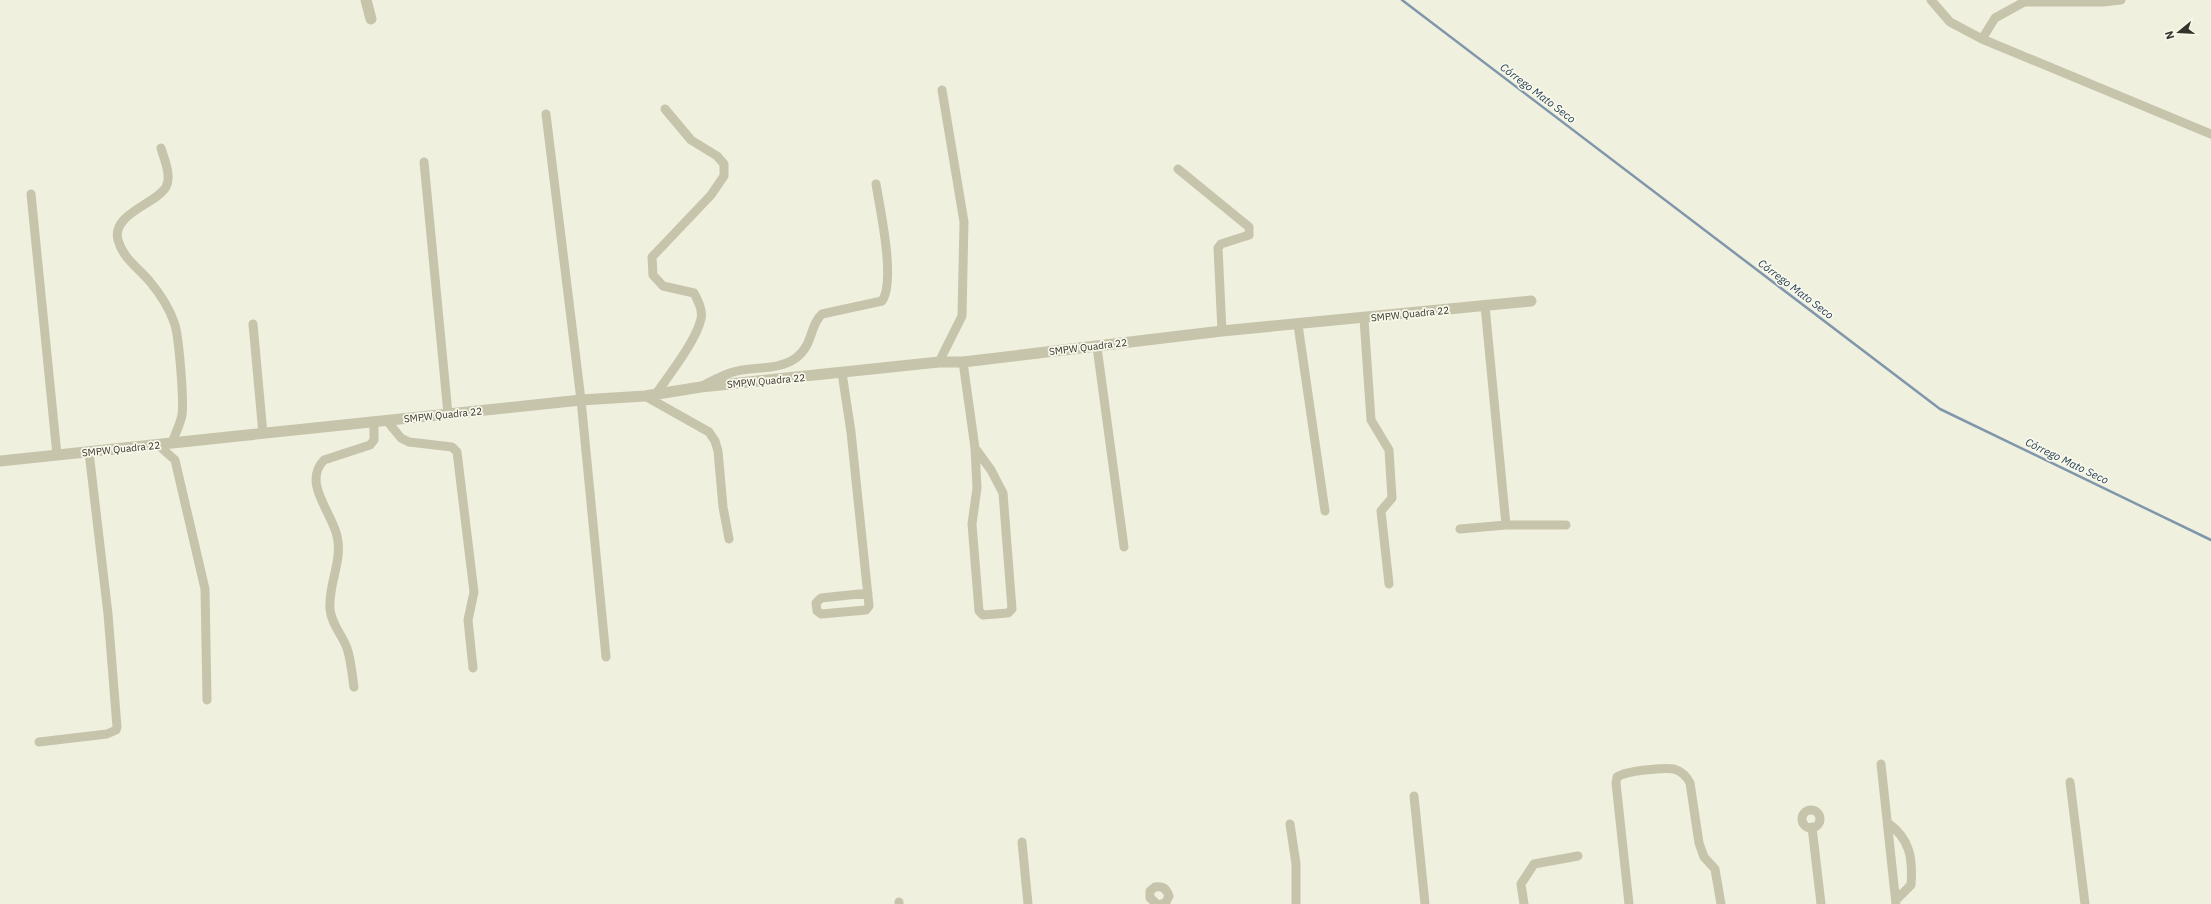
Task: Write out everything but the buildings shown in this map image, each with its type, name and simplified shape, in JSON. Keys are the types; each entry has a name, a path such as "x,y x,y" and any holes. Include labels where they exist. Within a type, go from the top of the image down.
{"street":[{"path":"366,0 371,19"},
{"path":"1931,0 1950,22 1982,39 2211,134"},
{"path":"1982,39 1995,18 2024,2 2103,2 2121,0"},
{"path":"939,362 962,316 964,222 942,90"},
{"path":"665,109 690,140 717,156 724,164 724,176 711,195 673,233 652,257 653,276 664,286 694,293 701,305 701,319 690,342 650,395 709,432 715,441 723,506 729,538"},
{"path":"546,114 581,400 606,657"},
{"path":"161,148 168,176 166,186 158,194 135,210 121,224 117,238 123,254 150,281 164,302 174,322 183,407 179,425 172,443"},
{"path":"424,162 448,414"},
{"path":"1178,169 1249,227 1249,235 1221,244 1218,248 1222,331"},
{"path":"701,387 730,373 778,366 795,358 808,346 818,318 822,314 882,301 886,296 888,264 876,184"},
{"path":"31,194 57,455"},
{"name":"SMPW Quadra 22","path":"0,461 581,400 650,395 701,387 939,362 963,362 1222,331 1364,319 1531,301"},
{"path":"1485,306 1506,525"},
{"path":"1364,319 1371,420 1388,450 1392,498 1381,511 1389,584"},
{"path":"253,324 263,434"},
{"path":"1298,325 1325,511"},
{"path":"1097,347 1124,547"},
{"path":"963,362 975,448 977,488 972,524 979,611 983,615 1008,613 1012,609 1003,493 975,448"},
{"path":"842,373 851,432 868,593 869,606 866,610 856,611 822,614 817,611 816,603 821,598 868,593"},
{"path":"387,420 405,440 452,447 457,452 474,592 468,620 473,668"},
{"path":"354,687 347,648 335,624 330,609 339,546 336,529 318,491 317,473 324,460 370,445 374,440 374,422"},
{"path":"158,445 174,460 205,589 207,700"},
{"path":"39,742 107,734 116,730 117,727 108,614 89,452"},
{"path":"1460,528 1506,525 1566,525"},
{"path":"854,595 856,611"},
{"path":"1881,764 1896,902"},
{"path":"1629,904 1616,782 1617,777 1626,773 1673,769 1684,775 1690,783 1698,843 1704,857 1715,869 1721,904"},
{"path":"2070,782 2085,904"},
{"path":"1414,796 1425,904"},
{"path":"1888,823 1904,836 1908,846 1911,885 1896,902"},
{"path":"1290,824 1296,864 1296,904"},
{"path":"1812,827 1821,904"},
{"path":"1022,842 1028,904"},
{"path":"1524,904 1522,884 1534,864 1578,856"},
{"path":"1156,904 1150,898 1150,891 1155,886 1161,886 1167,890 1169,896 1166,902 1162,904"}],"waterway":[{"name":"Córrego Mato Seco","path":"1402,0 1940,409 2211,540"}]}
